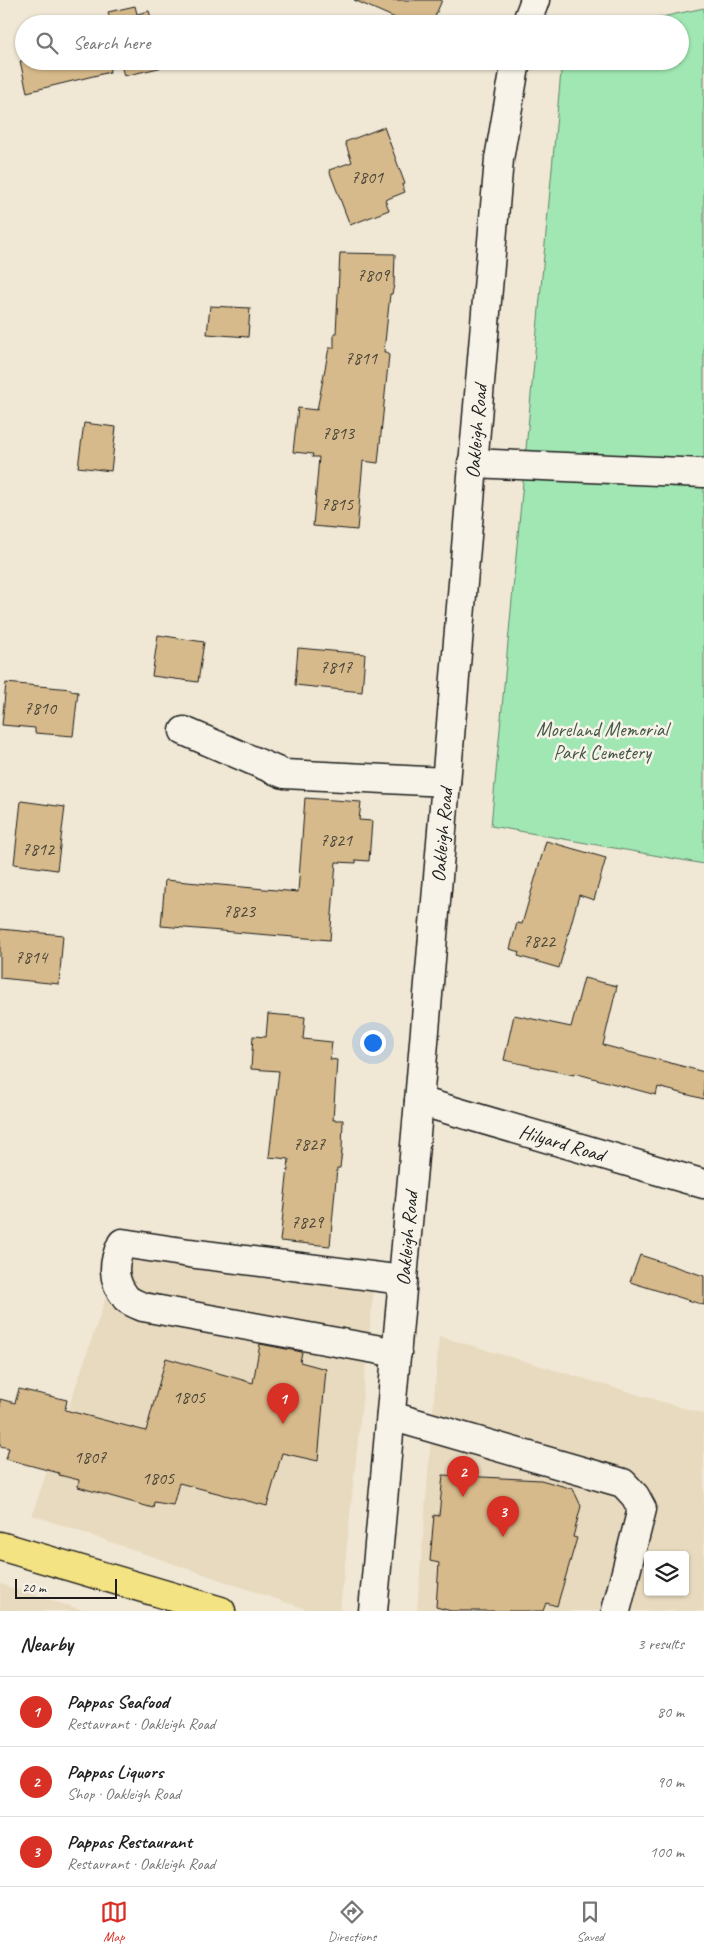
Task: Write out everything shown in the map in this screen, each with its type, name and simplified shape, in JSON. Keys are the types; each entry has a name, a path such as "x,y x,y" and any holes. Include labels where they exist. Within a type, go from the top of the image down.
{"main road":[{"path":"0,1546 221,1611"}],"street":[{"path":"529,15 535,0"},
{"name":"Oakleigh Road","path":"374,1611 499,159 514,70"},
{"path":"472,463 704,473"},
{"path":"184,731 284,774 446,782"},
{"name":"Hilyard Road","path":"419,1101 704,1184"},
{"path":"396,1354 143,1307 127,1299 116,1281 114,1260 122,1243 403,1280"},
{"path":"391,1416 623,1483 635,1496 642,1509 616,1611"}],"shaded area":[{"path":"121,1253 375,1279 340,1611 311,1611 32,1515"},
{"path":"439,1336 704,1414 704,1611 417,1611"},
{"path":"0,1584 86,1611 0,1611"}],"green space":[{"name":"Moreland Memorial Park Cemetery","path":"704,8 704,864 491,826 561,70 689,70 689,15 671,15"}],"building":[{"path":"354,0 442,0 436,15 388,15"},
{"path":"135,6 137,14 149,11 150,15 109,15 108,12"},
{"path":"22,70 110,70 110,72 27,92"},
{"path":"122,70 150,70 124,76"},
{"path":"384,127 405,184 402,185 405,192 385,200 389,210 350,225 329,170 352,162 345,142"},
{"path":"340,253 395,254 394,285 392,294 390,294 384,352 387,352 389,355 378,463 363,461 357,530 313,526 319,457 312,457 313,454 293,452 298,408 317,410 329,348 334,348"},
{"path":"210,306 250,308 248,337 207,334"},
{"path":"84,423 116,427 111,471 78,467"},
{"path":"158,635 204,642 198,682 152,676"},
{"path":"298,648 365,654 362,692 295,685"},
{"path":"6,683 71,689 71,691 78,692 73,736 35,733 35,728 2,725"},
{"path":"305,798 361,802 359,820 372,821 369,861 356,860 356,863 336,862 330,940 161,926 165,880 298,892"},
{"path":"21,801 65,807 57,870 14,864"},
{"path":"546,841 606,858 594,900 579,895 559,968 518,956 519,952 510,949 517,923 522,924"},
{"path":"0,929 63,935 59,984 0,978"},
{"path":"584,978 617,986 603,1045 704,1072 704,1099 658,1087 656,1095 574,1073 574,1075 504,1060 514,1015 571,1027"},
{"path":"268,1014 305,1017 303,1039 332,1042 330,1059 337,1060 333,1120 343,1120 342,1150 340,1168 337,1168 330,1246 280,1241 289,1159 269,1157 279,1071 251,1069 253,1036 266,1037"},
{"path":"640,1255 704,1276 704,1305 630,1282"},
{"path":"260,1344 302,1352 300,1362 326,1369 318,1461 282,1453 267,1506 179,1483 173,1505 154,1502 153,1508 78,1487 79,1480 6,1459 9,1448 0,1446 0,1399 15,1403 19,1389 67,1400 65,1410 146,1431 166,1358 253,1383"},
{"path":"443,1475 541,1480 573,1489 581,1506 573,1537 577,1538 557,1606 546,1603 543,1611 451,1611 436,1607 439,1563 430,1561 434,1515 439,1516"}],"place":[{"name":"Pappas Seafood","path":"283,1424"},
{"name":"Pappas Liquors","path":"463,1497"},
{"name":"Pappas Restaurant","path":"503,1537"}]}
